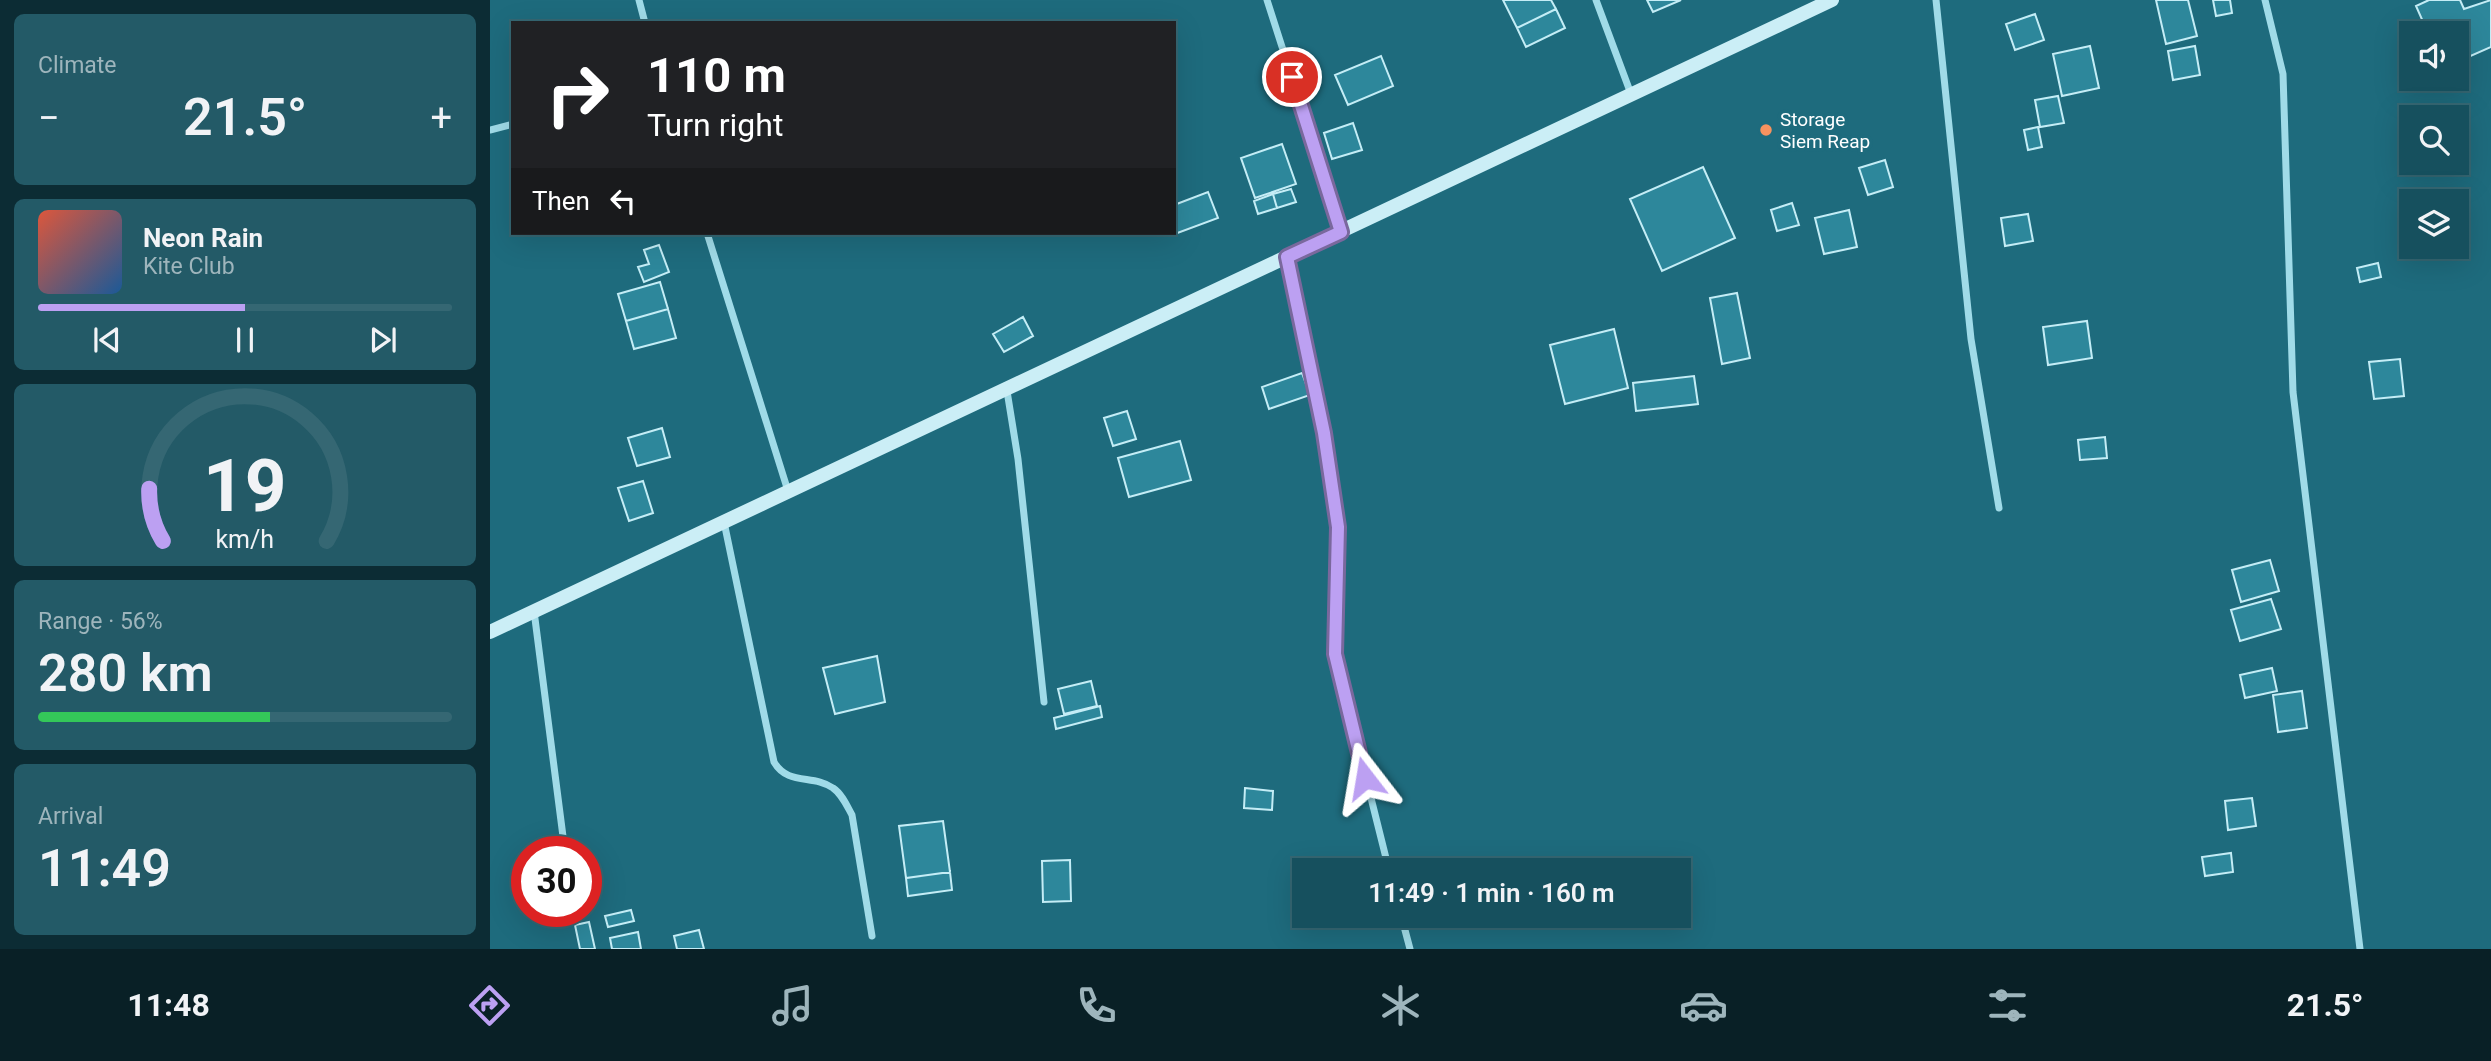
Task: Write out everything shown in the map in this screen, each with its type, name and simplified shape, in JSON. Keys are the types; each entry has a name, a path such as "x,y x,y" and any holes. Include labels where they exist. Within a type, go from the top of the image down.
{"street":[{"path":"639,0 644,21"},
{"path":"1267,0 1341,232"},
{"path":"1596,0 1632,94"},
{"path":"490,632 1007,391 1832,0"},
{"path":"1936,0 1968,314 1999,508"},
{"path":"2265,0 2283,74 2293,391 2360,949"},
{"path":"490,130 511,125"},
{"path":"708,235 788,491"},
{"path":"1287,257 1324,433 1338,527 1335,654 1386,858"},
{"path":"1007,391 1019,472 1044,702"},
{"path":"724,522 774,762 779,771 789,777 833,787 844,799 852,816 872,936"},
{"path":"534,611 563,836"},
{"path":"1404,928 1410,949"}],"building":[{"path":"1503,0 1551,0 1556,9 1517,28"},
{"path":"1647,0 1681,0 1653,12"},
{"path":"2156,0 2188,0 2197,36 2166,44"},
{"path":"2213,0 2230,0 2232,13 2216,16"},
{"path":"2429,0 2460,0 2464,9 2491,0 2491,47 2469,57 2469,21 2423,21 2416,6"},
{"path":"1556,9 1565,28 1526,47 1517,28"},
{"path":"2035,14 2044,40 2015,50 2006,24"},
{"path":"2090,46 2099,88 2062,96 2053,54"},
{"path":"2195,46 2200,75 2173,80 2168,51"},
{"path":"1381,56 1393,86 1348,105 1335,75"},
{"path":"2058,96 2064,123 2040,127 2035,100"},
{"path":"1353,123 1362,150 1332,159 1324,133"},
{"path":"2038,127 2042,147 2028,150 2024,130"},
{"path":"1282,144 1296,184 1255,198 1241,158"},
{"path":"1885,160 1893,187 1868,195 1859,168"},
{"path":"1703,167 1735,238 1662,271 1630,199"},
{"path":"1291,189 1296,202 1277,208 1273,194"},
{"path":"1208,192 1218,218 1176,234 1176,204"},
{"path":"1273,194 1277,208 1258,214 1254,201"},
{"path":"1792,203 1799,225 1777,231 1771,210"},
{"path":"1849,210 1857,247 1824,254 1815,218"},
{"path":"2028,214 2033,241 2005,246 2001,218"},
{"path":"659,245 669,272 644,282 638,267 649,264 644,250"},
{"path":"2378,263 2381,277 2360,282 2357,268"},
{"path":"660,282 668,309 626,321 618,294"},
{"path":"1737,293 1750,358 1722,364 1710,298"},
{"path":"668,309 676,338 634,349 626,321"},
{"path":"1023,317 1033,336 1004,352 993,334"},
{"path":"2087,321 2092,358 2048,365 2043,327"},
{"path":"1614,329 1628,388 1565,404 1550,345"},
{"path":"2400,359 2404,396 2374,399 2369,362"},
{"path":"1302,373 1310,395 1269,409 1262,387"},
{"path":"1694,376 1698,404 1636,411 1633,383"},
{"path":"1127,411 1136,439 1113,446 1104,418"},
{"path":"662,428 670,457 637,466 628,438"},
{"path":"2105,437 2107,458 2080,460 2078,440"},
{"path":"1180,441 1191,480 1129,497 1118,458"},
{"path":"643,481 653,513 629,521 618,488"},
{"path":"2270,560 2279,591 2241,602 2232,570"},
{"path":"2271,599 2281,629 2240,641 2231,610"},
{"path":"877,656 885,702 835,714 823,668"},
{"path":"2272,668 2277,691 2245,698 2240,675"},
{"path":"1091,681 1097,706 1064,714 1058,689"},
{"path":"2302,691 2307,728 2278,732 2273,695"},
{"path":"1100,706 1102,717 1056,729 1054,718"},
{"path":"1245,788 1273,791 1272,810 1244,808"},
{"path":"2252,798 2256,826 2228,830 2225,801"},
{"path":"943,821 950,872 906,878 899,826"},
{"path":"2231,853 2233,872 2205,876 2202,857"},
{"path":"1070,860 1071,901 1043,902 1042,861"},
{"path":"950,872 952,890 908,896 906,878"},
{"path":"631,910 634,921 608,927 605,916"},
{"path":"575,927 590,927 595,949 580,949"},
{"path":"699,930 704,949 677,949 674,936"},
{"path":"638,932 641,949 612,949 610,938"}],"place":[{"name":"Storage Siem Reap","path":"1766,130"}],"route":[{"path":"1292,77 1341,232 1287,257 1324,433 1338,527 1335,654 1365,778"}]}
